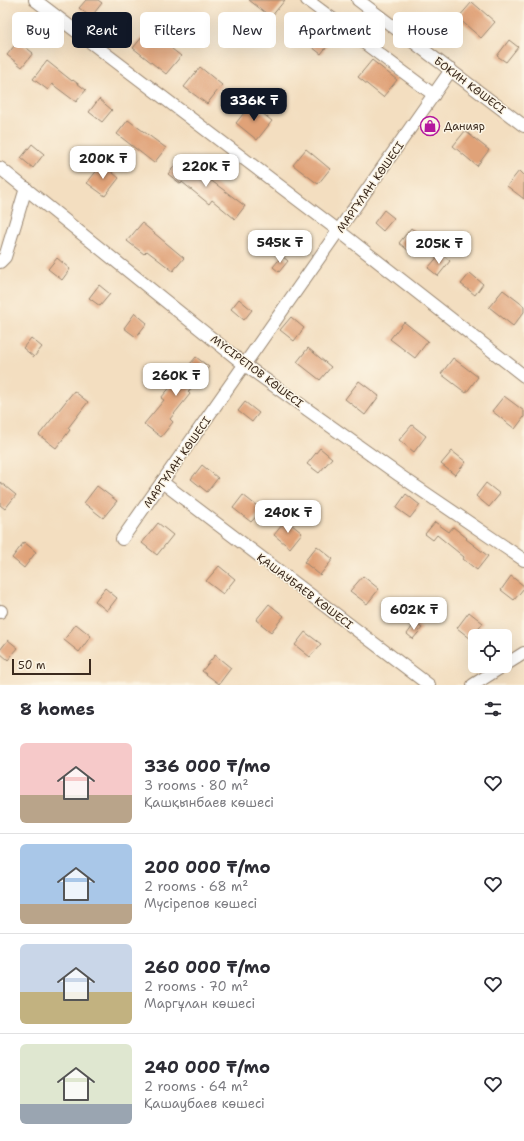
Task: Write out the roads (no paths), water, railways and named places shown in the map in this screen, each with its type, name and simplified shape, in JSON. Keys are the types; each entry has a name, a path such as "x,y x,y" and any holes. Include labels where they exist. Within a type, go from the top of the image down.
{"street":[{"path":"35,0 339,230 524,376"},
{"path":"307,0 434,95"},
{"name":"БОКИН КӨШЕСІ","path":"358,0 524,126"},
{"name":"МАРГҰЛАН КӨШЕСІ","path":"122,539 451,70"},
{"name":"МҮСІРЕПОВ КӨШЕСІ","path":"0,168 245,365 399,475 524,560"},
{"path":"0,262 5,257 26,188"},
{"name":"ҚАШАУБАЕВ КӨШЕСІ","path":"162,482 429,685"},
{"path":"512,661 524,653"},
{"path":"473,685 493,673"}],"place":[{"name":"Данияр","path":"430,126"}]}
